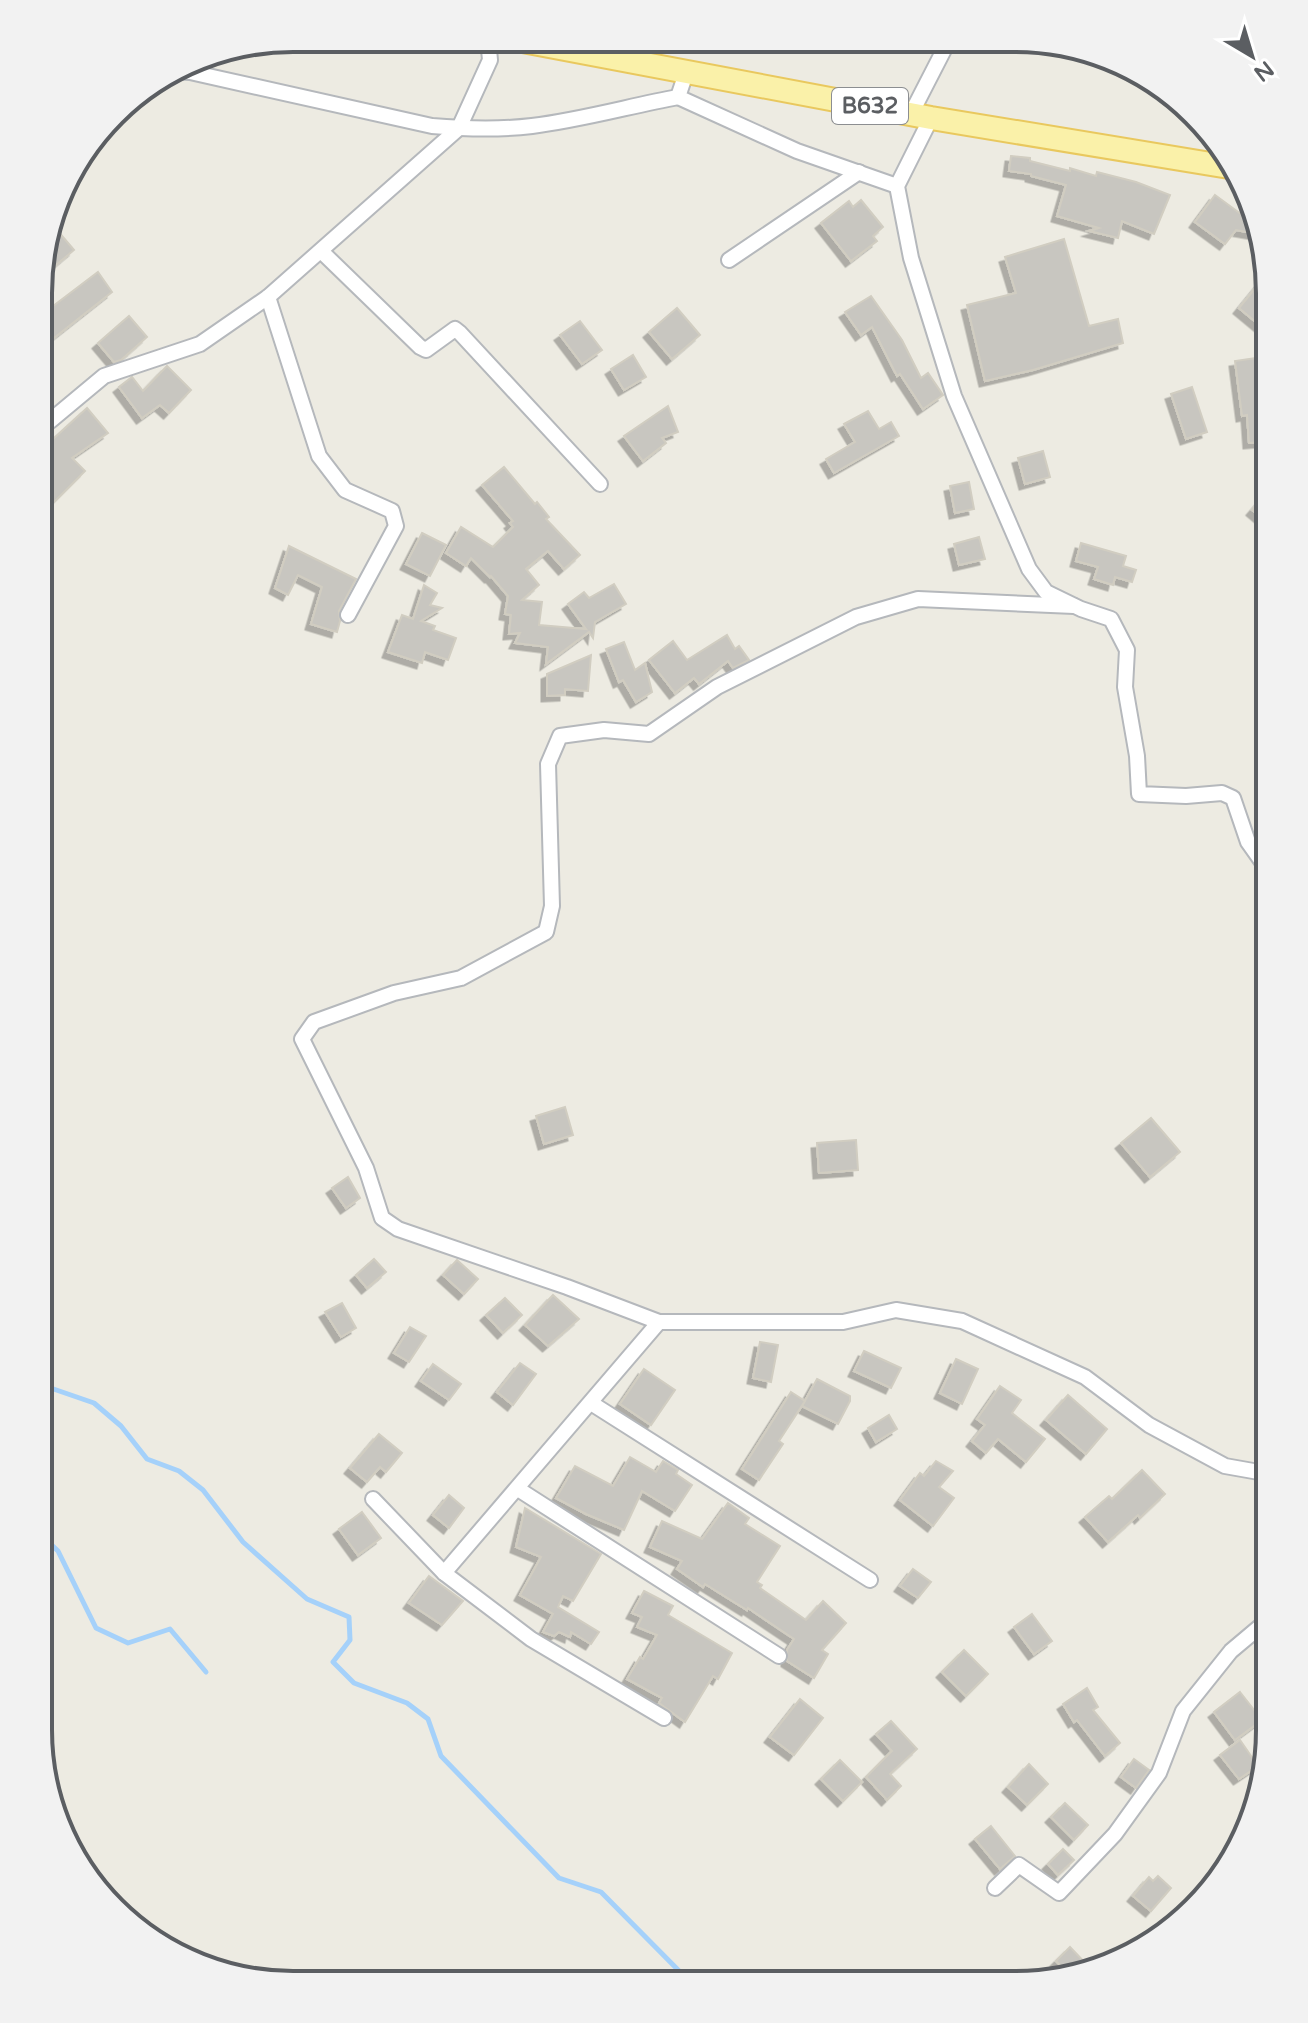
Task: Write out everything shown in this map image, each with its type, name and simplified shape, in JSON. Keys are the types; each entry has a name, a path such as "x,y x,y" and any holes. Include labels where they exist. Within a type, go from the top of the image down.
{"main road":[{"name":"B632","path":"589,53 921,116 1219,165"}],"street":[{"path":"945,52 897,186 911,258 954,396 1029,569 1046,592 1111,619 1127,650 1125,687 1137,756 1139,794 1186,796 1222,793 1233,798 1248,842 1256,853"},
{"path":"52,419 104,376 200,344 268,297 459,128 490,60 489,53"},
{"path":"678,97 687,70"},
{"path":"195,73 432,126 459,128 534,126 678,97 797,151 897,186"},
{"path":"729,260 859,172"},
{"path":"321,251 420,347 426,350 432,347 455,329 460,333 600,484"},
{"path":"268,297 319,456 345,490 392,511 395,517 396,526 348,615"},
{"path":"1074,606 918,599 856,617 717,687 649,734 604,730 560,736 548,764 552,906 546,932 461,978 394,993 314,1022 302,1039 366,1168 382,1218 398,1229 659,1322 843,1322 896,1310 962,1321 1085,1377 1149,1425 1225,1466 1255,1471"},
{"path":"444,1573 659,1322"},
{"path":"591,1403 870,1580"},
{"path":"518,1489 779,1656"},
{"path":"373,1499 444,1573 531,1639 664,1718"},
{"path":"995,1888 1019,1865 1059,1893 1081,1873 1115,1834 1159,1773 1183,1711 1231,1651 1255,1631"}],"building":[{"path":"1011,156 1030,158 1030,161 1096,176 1097,172 1170,195 1154,234 1122,221 1118,238 1089,231 1099,228 1057,216 1066,185 1009,171"},
{"path":"1215,195 1243,215 1248,232 1236,230 1225,244 1195,222"},
{"path":"861,200 883,227 873,236 877,241 851,261 821,223 849,201 853,207"},
{"path":"59,233 74,250 54,267"},
{"path":"1064,239 1089,326 1118,319 1123,343 985,381 967,305 1016,293 1005,257"},
{"path":"98,272 112,292 52,340 52,307"},
{"path":"1256,288 1256,322 1239,308"},
{"path":"871,296 902,340 921,378 928,373 943,395 923,409 900,374 897,376 872,327 861,335 845,312"},
{"path":"677,308 700,335 672,359 649,332"},
{"path":"129,316 147,337 121,360 114,362 98,343"},
{"path":"580,321 602,350 582,364 560,335"},
{"path":"633,355 646,377 624,390 611,369"},
{"path":"1256,358 1256,442 1249,443 1247,415 1242,416 1235,361"},
{"path":"167,366 191,390 169,413 160,405 142,418 119,387 132,377 143,391"},
{"path":"1192,387 1207,432 1186,439 1171,394"},
{"path":"668,406 678,432 662,438 666,443 643,461 624,436"},
{"path":"87,408 108,433 72,458 85,471 52,504 52,440"},
{"path":"868,411 879,429 891,422 899,436 834,473 826,459 855,442 844,424"},
{"path":"1043,451 1050,477 1025,484 1018,458"},
{"path":"504,467 580,555 564,569 548,551 526,569 539,585 522,600 542,602 539,625 586,629 568,604 584,592 589,598 614,584 626,604 595,622 593,638 589,632 546,664 548,647 515,643 520,633 509,634 511,615 505,614 508,596 491,576 471,558 466,566 446,553 461,527 493,547 513,527 510,523 513,521 482,485"},
{"path":"969,482 974,509 955,513 950,486"},
{"path":"422,533 446,545 430,576 406,564"},
{"path":"979,537 985,559 959,565 954,544"},
{"path":"1081,543 1126,556 1123,566 1136,570 1132,582 1115,577 1113,585 1094,579 1098,567 1076,561"},
{"path":"289,546 356,579 339,611 337,632 311,624 322,587 298,575 288,595 275,588"},
{"path":"424,585 437,593 430,605 442,608 421,621 435,626 433,630 456,638 448,660 425,652 422,663 388,652 402,615 413,619"},
{"path":"727,635 735,649 739,646 749,660 733,668 728,661 699,684 694,678 675,693 649,660 673,641 687,660"},
{"path":"624,642 635,670 645,663 652,692 636,702 623,680 619,682 606,649"},
{"path":"591,655 588,691 565,689 565,695 547,696 547,674"},
{"path":"565,1107 573,1135 544,1144 536,1116"},
{"path":"1151,1118 1180,1152 1150,1177 1121,1143"},
{"path":"856,1140 858,1170 819,1173 817,1143"},
{"path":"348,1177 360,1198 346,1208 332,1188"},
{"path":"374,1259 386,1272 367,1288 356,1275"},
{"path":"457,1260 478,1279 464,1294 443,1275"},
{"path":"553,1295 579,1319 548,1346 525,1325"},
{"path":"505,1298 522,1315 503,1333 486,1315"},
{"path":"342,1303 356,1328 341,1337 325,1312"},
{"path":"410,1327 426,1336 409,1362 394,1353"},
{"path":"760,1342 778,1345 771,1382 753,1378"},
{"path":"864,1351 901,1368 891,1388 854,1371"},
{"path":"956,1359 978,1369 962,1404 940,1393"},
{"path":"520,1363 536,1374 513,1405 497,1392"},
{"path":"433,1364 461,1384 449,1400 421,1381"},
{"path":"644,1369 675,1390 651,1425 620,1404"},
{"path":"817,1379 850,1396 838,1424 802,1406"},
{"path":"1000,1386 1021,1400 1012,1413 1045,1439 1026,1462 998,1439 986,1453 972,1441 985,1425 977,1419"},
{"path":"791,1392 805,1401 779,1441 783,1444 759,1480 742,1469"},
{"path":"1068,1395 1107,1429 1086,1454 1046,1420"},
{"path":"889,1415 897,1429 876,1442 868,1428"},
{"path":"379,1434 402,1453 386,1472 380,1467 367,1482 350,1468"},
{"path":"630,1457 656,1472 663,1461 678,1470 676,1474 692,1485 675,1511 642,1491 624,1530 556,1498 575,1466 613,1486"},
{"path":"936,1461 953,1471 939,1487 954,1498 933,1526 900,1500 920,1473 924,1476"},
{"path":"1142,1470 1165,1494 1108,1542 1085,1517 1109,1496 1112,1499"},
{"path":"449,1495 464,1508 449,1528 433,1515"},
{"path":"728,1503 749,1518 745,1524 780,1546 757,1582 762,1585 760,1588 806,1620 823,1601 846,1623 822,1650 828,1654 814,1678 787,1661 787,1650 794,1639 748,1608 705,1584 703,1587 677,1569 682,1561 650,1547 662,1521 702,1539"},
{"path":"525,1508 601,1554 573,1601 563,1596 558,1607 599,1632 591,1644 571,1632 570,1637 559,1632 554,1636 543,1632 553,1614 520,1595 541,1557 516,1547"},
{"path":"362,1512 381,1538 358,1555 339,1529"},
{"path":"913,1569 931,1582 918,1598 900,1586"},
{"path":"429,1576 463,1601 442,1625 409,1603"},
{"path":"644,1591 673,1606 668,1615 732,1653 718,1679 713,1676 685,1722 659,1703 662,1698 627,1679 657,1635 637,1627 642,1617 632,1613"},
{"path":"1032,1614 1052,1641 1034,1654 1014,1627"},
{"path":"964,1650 988,1674 966,1696 942,1672"},
{"path":"1087,1688 1098,1707 1093,1710 1120,1743 1105,1756 1077,1720 1074,1722 1063,1704"},
{"path":"1240,1692 1255,1711 1255,1725 1235,1740 1214,1712"},
{"path":"800,1699 823,1718 794,1755 770,1737"},
{"path":"891,1721 917,1749 890,1774 901,1786 887,1800 866,1777 892,1751 876,1734"},
{"path":"1240,1740 1254,1760 1252,1770 1239,1779 1220,1755"},
{"path":"1134,1759 1149,1770 1136,1788 1121,1777"},
{"path":"840,1760 862,1782 843,1801 821,1779"},
{"path":"1029,1764 1048,1784 1027,1805 1008,1787"},
{"path":"1065,1803 1088,1825 1074,1840 1051,1817"},
{"path":"991,1826 1015,1856 1000,1869 975,1839"},
{"path":"1063,1849 1074,1860 1058,1875 1048,1864"},
{"path":"1158,1876 1171,1888 1151,1911 1133,1896 1149,1877 1153,1881"},
{"path":"1070,1947 1083,1961 1061,1966 1056,1961"}],"waterway":[{"path":"52,1388 94,1403 121,1426 147,1459 179,1471 203,1490 243,1542 307,1599 349,1617 350,1640 333,1662 354,1683 407,1703 428,1719 441,1756 559,1878 601,1892 679,1971"},
{"path":"52,1545 58,1551 96,1628 128,1643 170,1629 206,1672"}]}
